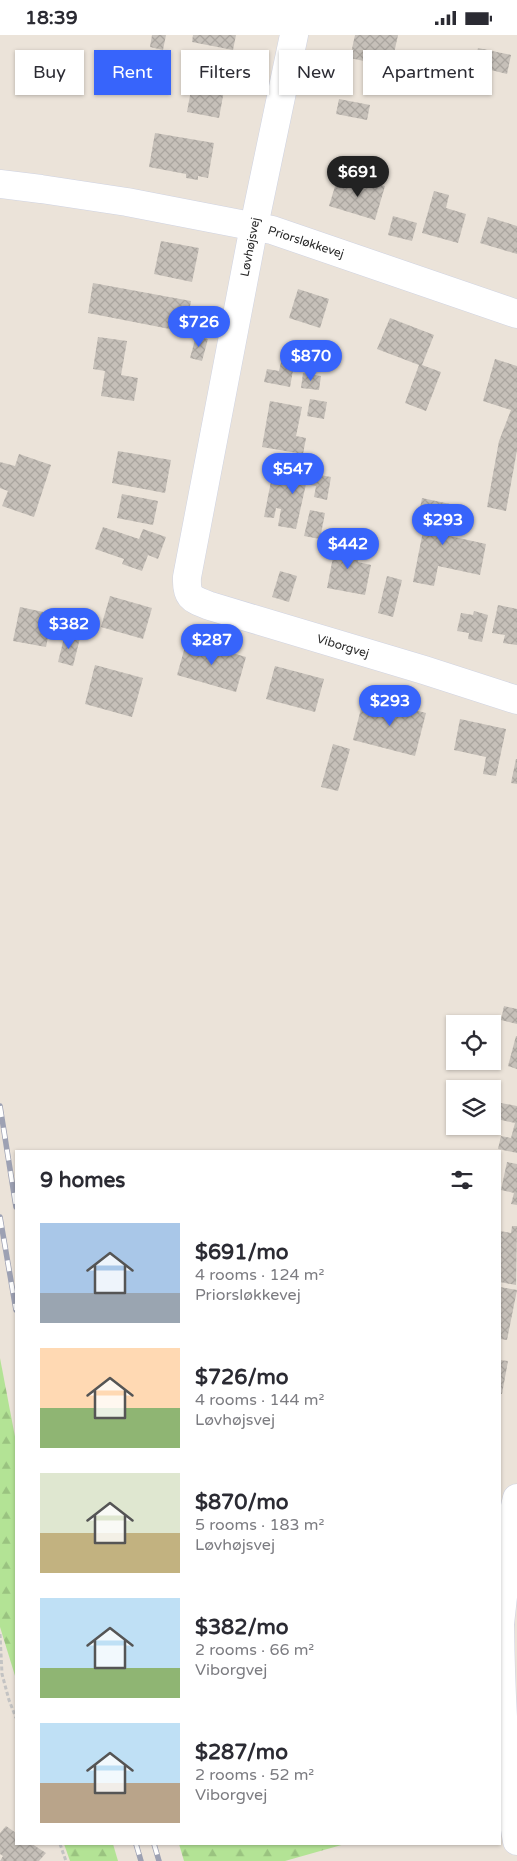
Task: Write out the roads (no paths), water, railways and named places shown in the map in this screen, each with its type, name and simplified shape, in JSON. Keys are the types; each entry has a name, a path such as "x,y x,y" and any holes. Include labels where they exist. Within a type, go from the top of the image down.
{"street":[{"name":"Løvhøjsvej","path":"188,577 254,226 294,35"},
{"name":"Priorsløkkevej","path":"0,184 127,202 272,230 517,314"},
{"name":"Viborgvej","path":"188,577 186,590 193,599 210,606 517,700"},
{"path":"501,1616 517,1498"},
{"path":"501,1692 509,1797 517,1841"}],"railway":[{"path":"0,1106 15,1201"},
{"path":"0,1217 15,1304"},
{"path":"136,1845 141,1861"},
{"path":"154,1845 159,1861"}]}
